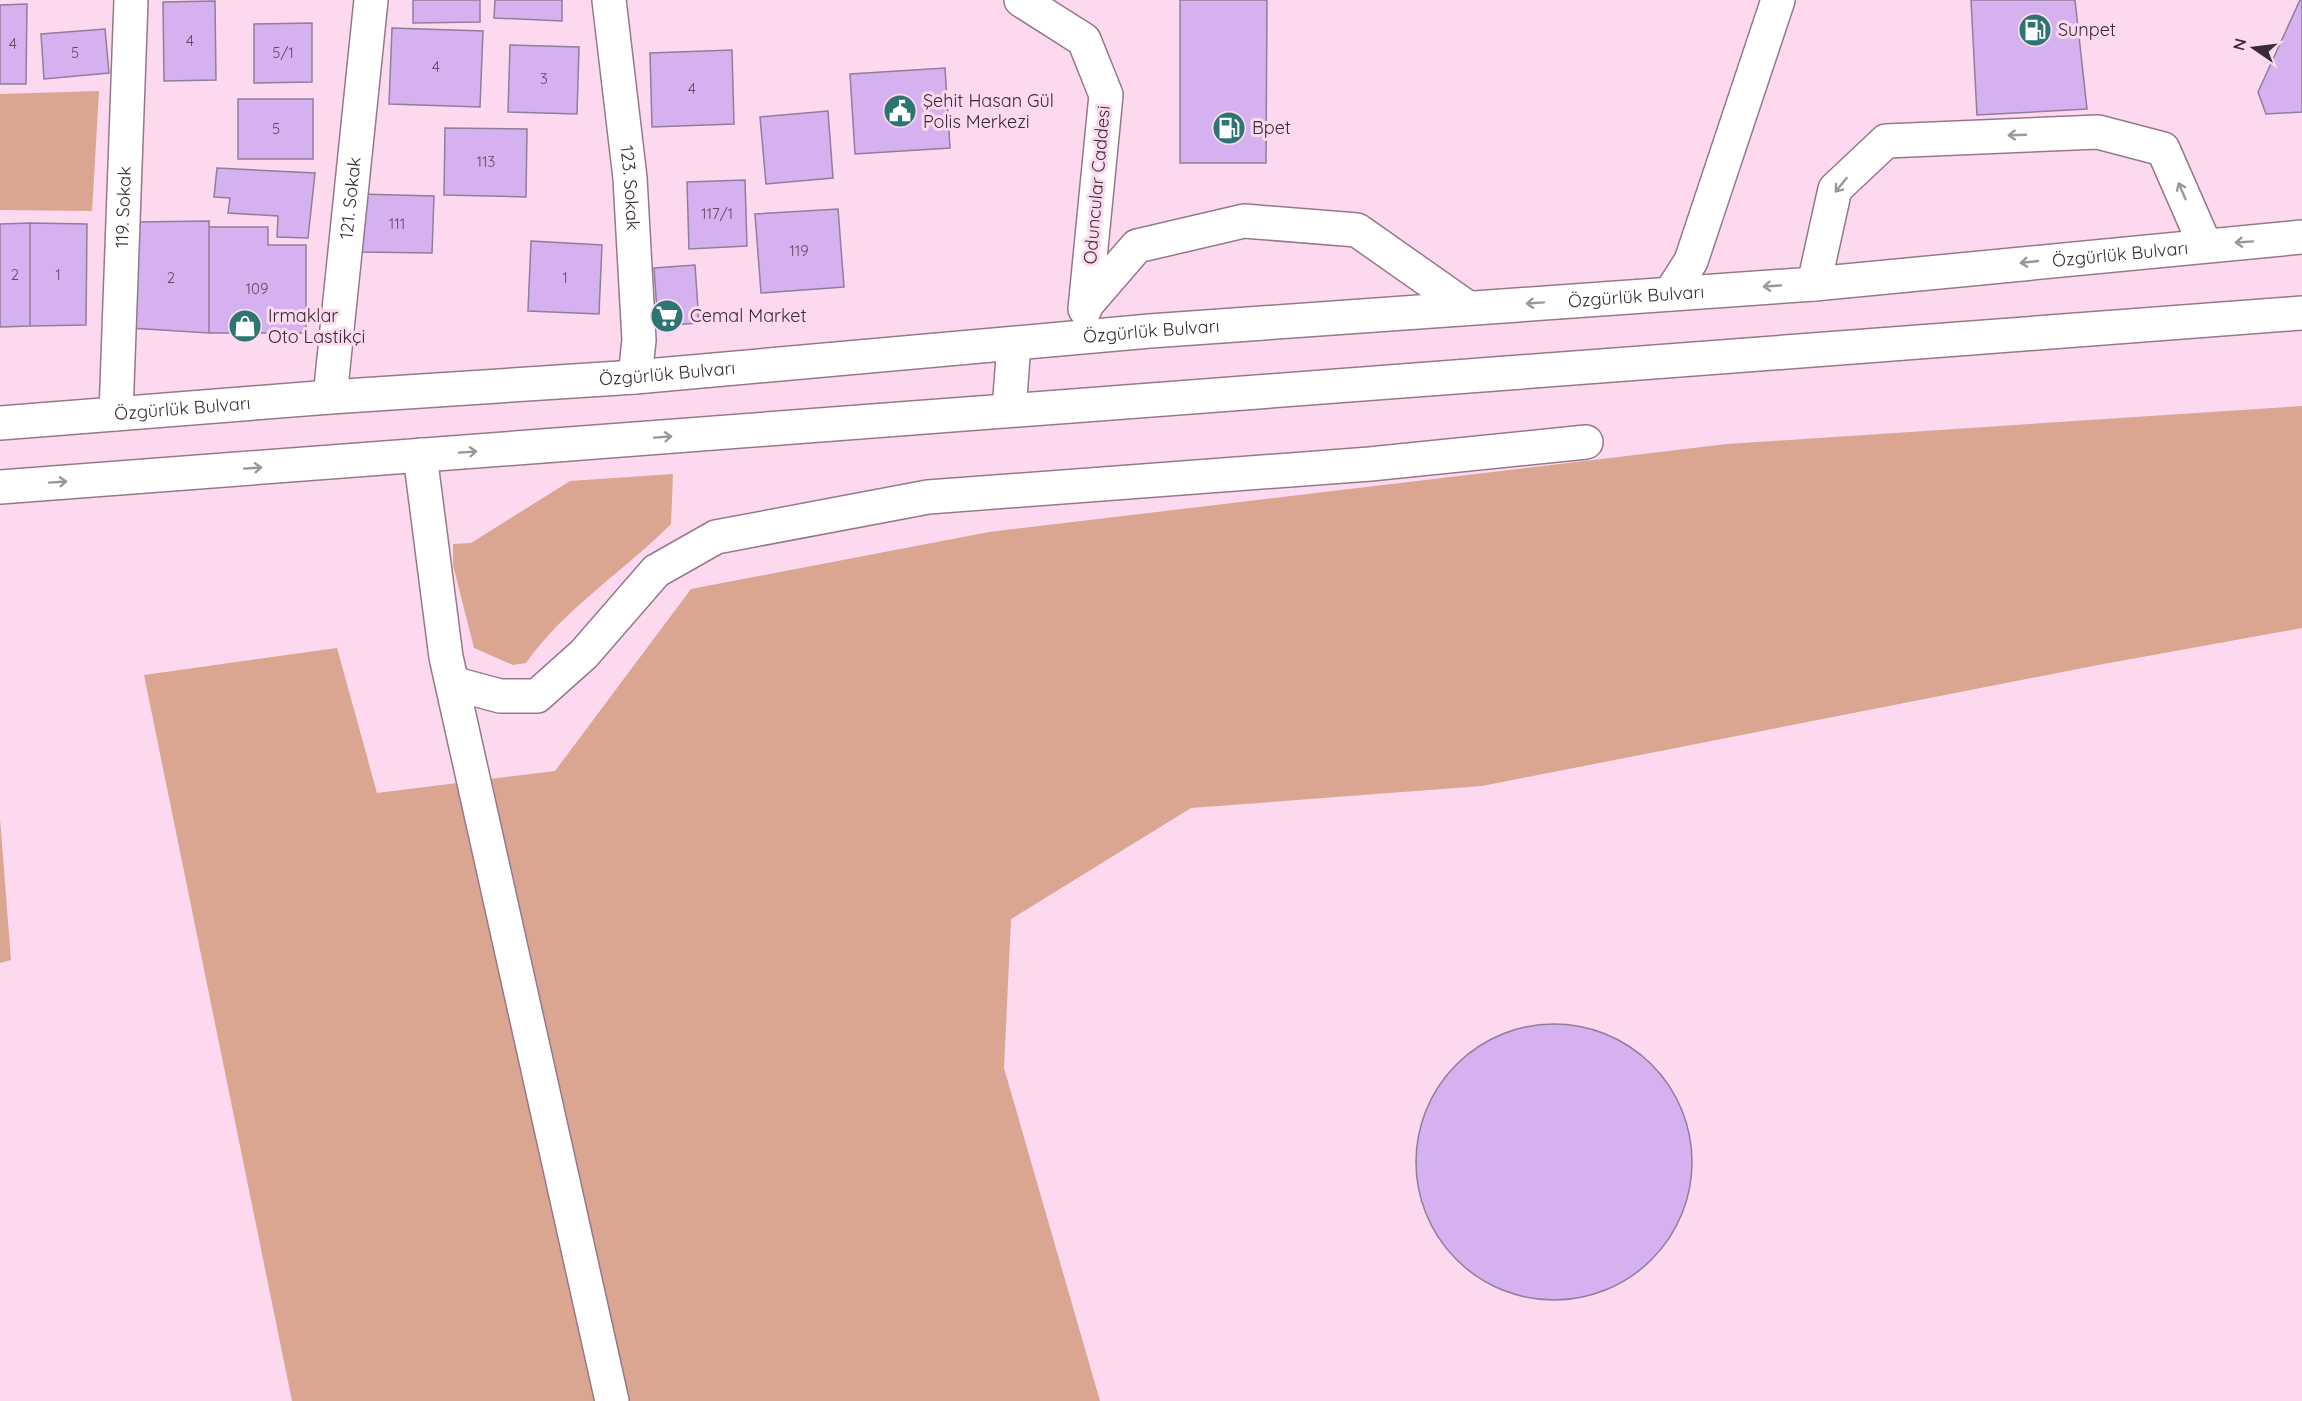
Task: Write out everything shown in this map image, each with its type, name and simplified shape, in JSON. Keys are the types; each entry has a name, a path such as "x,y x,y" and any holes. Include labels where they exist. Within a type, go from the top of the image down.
{"main road":[{"name":"119. Sokak","path":"116,414 131,0"},
{"name":"121. Sokak","path":"330,397 371,0"},
{"name":"123. Sokak","path":"609,0 630,178 639,340 635,376"},
{"name":"Oduncular Caddesi","path":"1021,0 1084,40 1106,95 1083,337"},
{"path":"1670,294 1690,261 1778,0"},
{"path":"1814,284 1835,189 1886,141 2098,132 2163,148 2205,244"},
{"path":"1086,305 1137,246 1244,221 1357,230 1468,308"},
{"name":"Özgürlük Bulvarı","path":"0,423 635,376 1083,337 1814,284 2205,244 2302,237"},
{"path":"0,487 2302,313"},
{"path":"1009,410 1014,344"},
{"path":"452,683 500,696 537,696 584,654 656,571 716,537 928,497 1370,464 1586,442"},
{"path":"420,455 452,683 612,1401"}],"shaded area":[{"path":"99,91 92,211 0,210 0,94"},
{"path":"2302,406 2302,628 2098,665 1482,786 1191,808 1011,919 1004,1068 1100,1401 292,1401 144,675 337,648 377,793 555,771 691,589 989,532 1727,444"},
{"path":"673,474 671,524 558,625 526,663 513,665 474,648 453,565 453,544 471,543 570,481"},
{"path":"0,819 11,960 0,963"}],"building":[{"path":"413,0 480,0 480,22 413,23"},
{"path":"495,0 562,0 562,21 494,18"},
{"path":"1180,0 1267,0 1266,163 1180,163"},
{"path":"1971,0 2075,0 2087,109 1977,115"},
{"path":"2300,0 2302,0 2302,112 2266,114 2258,92"},
{"path":"215,1 216,80 164,81 163,2"},
{"path":"27,4 26,84 0,84 0,5"},
{"path":"312,23 312,82 254,83 254,24"},
{"path":"392,28 483,31 480,107 389,104"},
{"path":"105,29 109,73 44,79 41,34"},
{"path":"510,45 579,47 577,114 508,112"},
{"path":"732,50 734,124 652,127 650,53"},
{"name":"Şehit Hasan Gül Polis Merkezi","path":"945,68 950,148 855,154 850,74"},
{"path":"238,99 313,99 313,159 238,159"},
{"path":"828,111 833,178 766,184 760,117"},
{"path":"445,128 527,129 526,197 444,195"},
{"path":"217,168 315,173 308,238 277,237 278,216 228,213 230,198 214,197"},
{"path":"745,180 747,246 689,249 687,182"},
{"path":"360,194 434,196 432,253 360,252"},
{"path":"838,209 844,287 761,293 755,214"},
{"path":"209,221 209,333 130,328 135,222"},
{"path":"30,223 30,326 0,327 0,224"},
{"path":"30,223 87,224 86,325 30,326"},
{"path":"209,227 268,227 268,245 306,245 306,333 209,333"},
{"path":"531,241 602,245 599,314 528,311"},
{"path":"695,265 699,323 658,326 654,268"},
{"path":"1554,1024 1581,1027 1607,1035 1630,1048 1651,1065 1668,1086 1681,1109 1689,1135 1692,1162 1689,1189 1681,1215 1668,1238 1651,1259 1630,1276 1607,1289 1581,1297 1554,1300 1527,1297 1501,1289 1478,1276 1457,1259 1440,1238 1427,1215 1419,1189 1416,1162 1419,1135 1427,1109 1440,1086 1457,1065 1478,1048 1501,1035 1527,1027"}],"place":[{"name":"Sunpet","path":"2035,30"},
{"name":"Şehit Hasan Gül Polis Merkezi","path":"900,111"},
{"name":"Bpet","path":"1229,128"},
{"name":"Cemal Market","path":"667,316"},
{"name":"Irmaklar Oto Lastikçi","path":"245,326"}]}
